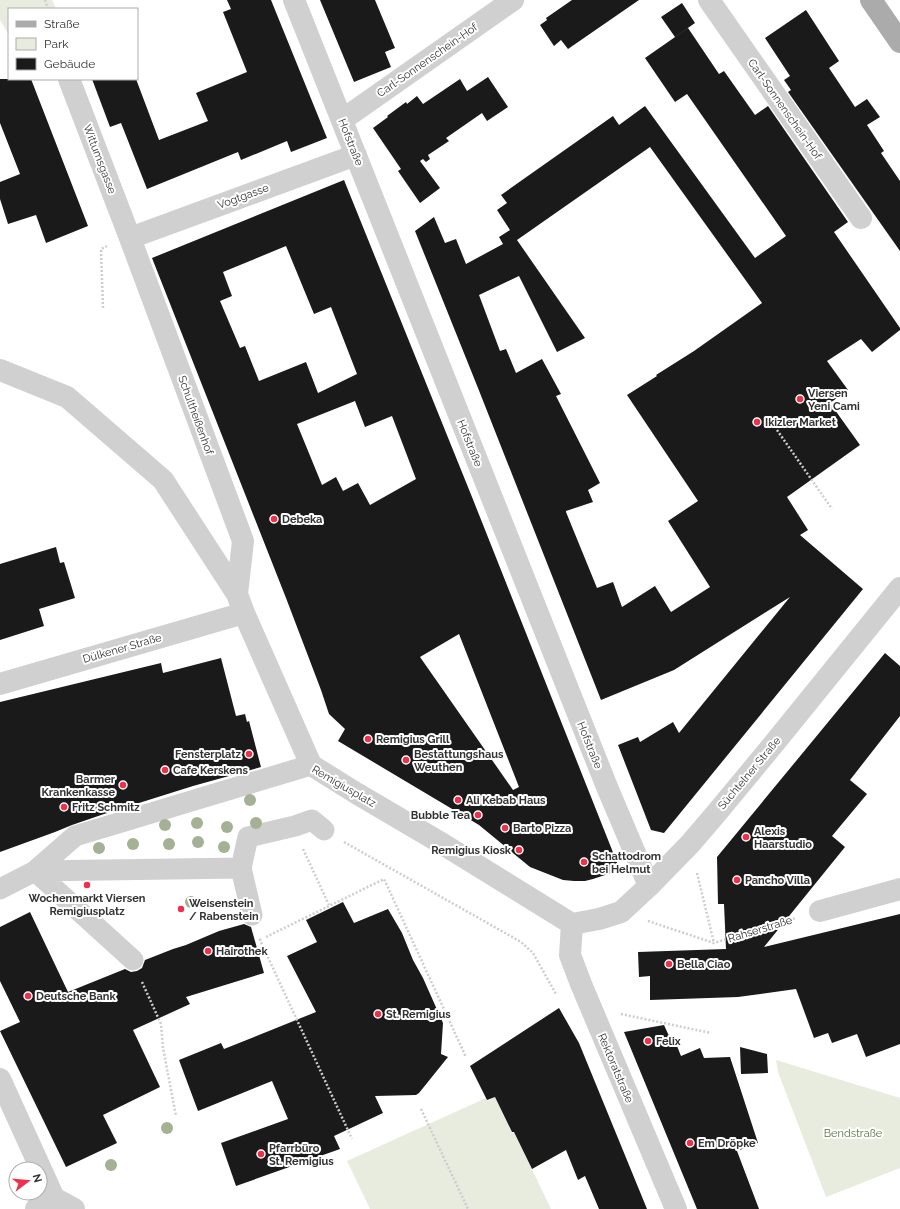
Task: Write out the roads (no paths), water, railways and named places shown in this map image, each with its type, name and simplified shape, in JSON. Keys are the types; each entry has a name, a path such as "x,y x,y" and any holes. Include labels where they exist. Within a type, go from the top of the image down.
{"main road":[{"path":"871,0 900,42"}],"street":[{"name":"Hofstraße","path":"294,0 607,787 649,886"},
{"name":"Carl-Sonnenschein-Hof","path":"342,120 513,0"},
{"name":"Carl-Sonnenschein-Hof","path":"709,0 861,218"},
{"name":"Wittumsgasse","path":"69,80 130,238"},
{"name":"Vogtgasse","path":"130,238 356,154"},
{"name":"Schultheißenhof","path":"130,238 243,541 241,604"},
{"path":"0,370 67,397 163,480 241,604 311,765"},
{"name":"Süchtelner Straße","path":"572,924 599,919 621,912 690,844 772,746 900,588"},
{"name":"Dülkener Straße","path":"0,684 241,604"},
{"name":"Remigiusplatz","path":"0,889 35,871 75,836 311,765 448,847 572,924"},
{"path":"252,915 241,868 248,837 295,826 312,820 324,830"},
{"name":"Remigiusplatz","path":"35,871 241,868"},
{"path":"35,871 133,960"},
{"path":"820,911 900,889"},
{"name":"Rektoratstraße","path":"572,924 570,955 676,1209"},
{"path":"0,1079 45,1204 74,1209"}],"place":[{"name":"Viersen Yeni Cami","path":"800,399"},
{"name":"Ikizler Market","path":"757,422"},
{"name":"Debeka","path":"274,519"},
{"name":"Remigius Grill","path":"368,739"},
{"name":"Fensterplatz","path":"249,754"},
{"name":"Bestattungshaus Weuthen","path":"406,760"},
{"name":"Cafe Kerskens","path":"165,770"},
{"name":"Barmer Krankenkasse","path":"123,785"},
{"name":"Ali Kebab Haus","path":"458,800"},
{"name":"Fritz Schmitz","path":"64,807"},
{"name":"Bubble Tea","path":"478,815"},
{"name":"Barto Pizza","path":"505,828"},
{"name":"Alexis Haarstudio","path":"746,837"},
{"name":"Remigius Kiosk","path":"519,850"},
{"name":"Schattodrom bei Helmut","path":"584,862"},
{"name":"Pancho Villa","path":"737,880"},
{"name":"Wochenmarkt Viersen Remigiusplatz","path":"87,885"},
{"name":"Weisenstein / Rabenstein","path":"181,909"},
{"name":"Hairothek","path":"208,951"},
{"name":"Bella Ciao","path":"669,964"},
{"name":"Deutsche Bank","path":"28,996"},
{"name":"St. Remigius","path":"378,1014"},
{"name":"Felix","path":"648,1041"},
{"name":"Em Dröpke","path":"690,1143"},
{"name":"Pfarrbüro St. Remigius","path":"261,1154"}],"park label":[{"name":"Bendstraße","path":"853,1133"}]}
